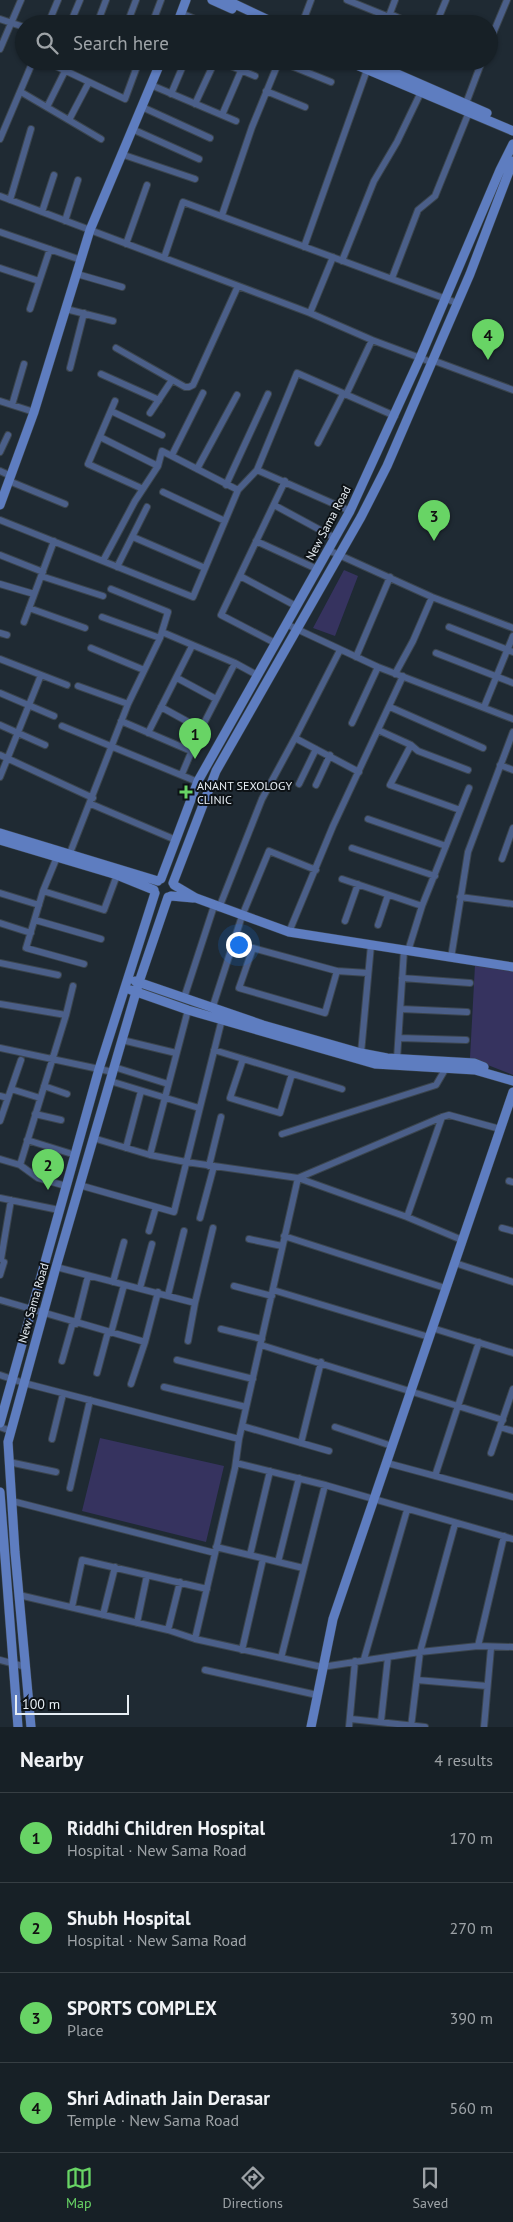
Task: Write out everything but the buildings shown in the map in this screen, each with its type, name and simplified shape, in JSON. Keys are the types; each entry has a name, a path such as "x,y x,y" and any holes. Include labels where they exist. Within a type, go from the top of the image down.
{"main road":[{"path":"181,13 186,0"},
{"path":"212,0 244,15"},
{"path":"226,0 258,15"},
{"path":"0,505 34,412 90,230 158,70"},
{"path":"379,70 421,92 513,125"},
{"path":"381,70 513,131"},
{"path":"504,171 513,144"},
{"path":"504,171 513,161"},
{"name":"New Sama Road","path":"159,880 198,781 350,511 395,416 504,171"},
{"name":"New Sama Road","path":"173,884 216,771 340,555 387,466 457,303 504,171"},
{"path":"0,833 159,880 168,879 196,898 216,907 289,932 513,967"},
{"path":"0,840 117,875 155,892 161,898 196,898"},
{"path":"155,892 159,880"},
{"path":"170,897 174,890 173,884"},
{"name":"New Sama Road","path":"1,1418 99,1069 155,892"},
{"name":"New Sama Road","path":"30,1727 8,1442 43,1312 112,1073 138,987 170,897"},
{"path":"126,984 184,998 212,1009 361,1052 397,1058 474,1063 513,1080"},
{"path":"138,987 188,1010 375,1064 475,1070 513,1080"},
{"path":"311,1727 333,1619 513,1092"},
{"path":"0,1492 2,1553 18,1727"}],"street":[{"path":"15,15 21,0"},
{"path":"52,15 58,0"},
{"path":"74,15 80,0"},
{"path":"100,15 106,0"},
{"path":"130,15 136,0"},
{"path":"155,15 161,0"},
{"path":"305,15 311,0"},
{"path":"347,0 381,15"},
{"path":"389,15 396,0"},
{"path":"440,15 446,0"},
{"path":"498,22 507,0"},
{"path":"181,13 186,15"},
{"path":"0,49 15,15"},
{"path":"0,18 15,24"},
{"path":"0,139 30,70"},
{"path":"48,107 65,70 125,99 136,70"},
{"path":"171,94 181,70"},
{"path":"195,104 210,70"},
{"path":"222,215 275,70"},
{"path":"301,70 331,82"},
{"path":"304,247 366,70"},
{"path":"392,278 418,210 435,196 479,70"},
{"path":"222,116 241,71 255,76"},
{"path":"69,120 89,82"},
{"path":"152,85 236,121"},
{"path":"266,91 305,107"},
{"path":"21,92 102,139"},
{"path":"342,261 374,181 397,142 421,92"},
{"path":"142,107 210,138"},
{"path":"10,200 31,129"},
{"path":"132,129 199,159"},
{"path":"121,154 195,179"},
{"path":"42,212 54,175"},
{"path":"65,221 78,180"},
{"path":"126,244 147,186"},
{"path":"0,196 238,286 372,340 513,390"},
{"path":"164,258 183,202 457,303"},
{"path":"0,232 81,260"},
{"path":"30,309 50,249"},
{"path":"310,314 333,257"},
{"path":"0,268 40,281"},
{"path":"77,274 122,287"},
{"path":"116,348 185,387 193,385 238,286"},
{"path":"66,309 113,321"},
{"path":"70,368 84,314"},
{"path":"318,443 372,340"},
{"path":"12,405 24,364"},
{"path":"0,520 192,597 238,490 257,470 297,373 395,416"},
{"path":"101,374 159,400"},
{"path":"150,413 172,380"},
{"path":"172,455 203,393"},
{"path":"226,485 268,394"},
{"path":"197,469 237,395"},
{"path":"115,401 88,464 143,489"},
{"path":"0,402 34,412"},
{"path":"111,411 162,435"},
{"path":"0,452 8,435"},
{"path":"100,437 158,466"},
{"path":"104,561 143,489 158,466 162,452 172,455 238,490"},
{"path":"257,470 350,511"},
{"path":"0,471 10,478 65,504"},
{"path":"275,644 221,615 285,481"},
{"path":"163,492 225,521"},
{"path":"274,505 335,538"},
{"path":"117,567 147,507"},
{"path":"133,537 205,568"},
{"path":"24,622 54,541"},
{"path":"256,541 317,569"},
{"path":"328,550 432,597 513,628"},
{"path":"0,555 42,574 103,596"},
{"path":"240,576 296,606"},
{"path":"356,657 390,577"},
{"path":"0,584 34,594"},
{"path":"70,854 92,801 121,721 161,635 168,612 111,590"},
{"path":"395,674 413,641 432,597"},
{"path":"29,608 85,628"},
{"path":"102,617 192,646 235,663 257,675"},
{"path":"286,624 378,667 513,719"},
{"path":"449,627 510,651"},
{"path":"0,632 7,635"},
{"path":"484,707 510,651 513,636"},
{"path":"148,733 192,646"},
{"path":"91,648 144,670"},
{"path":"184,998 216,907 262,799 340,650"},
{"path":"436,653 513,683"},
{"path":"0,658 67,685"},
{"path":"182,774 201,728 235,663"},
{"path":"352,723 378,667"},
{"path":"0,777 41,675"},
{"path":"289,932 333,826 403,676"},
{"path":"177,678 216,699"},
{"path":"78,686 128,704"},
{"path":"0,693 54,716"},
{"path":"161,707 201,728"},
{"path":"390,707 483,748"},
{"path":"121,721 191,751"},
{"path":"0,725 45,745"},
{"path":"62,726 210,787"},
{"path":"378,730 411,745 418,751 468,770"},
{"path":"451,958 468,852 513,732"},
{"path":"295,738 359,772"},
{"path":"411,745 390,786 460,810"},
{"path":"299,784 316,749"},
{"path":"316,785 330,755"},
{"path":"0,756 176,840"},
{"path":"500,765 513,770"},
{"path":"397,1058 402,978 406,950 469,788"},
{"path":"368,818 446,846"},
{"path":"502,859 513,828"},
{"path":"352,848 435,876"},
{"path":"212,1009 242,916 269,851 316,870"},
{"path":"57,857 43,892 26,948 84,964"},
{"path":"43,892 104,910 117,875"},
{"path":"342,879 422,906"},
{"path":"345,921 358,884"},
{"path":"0,893 39,905"},
{"path":"378,924 388,895"},
{"path":"460,897 513,904"},
{"path":"35,920 101,939"},
{"path":"0,923 31,933"},
{"path":"361,1052 371,945"},
{"path":"337,971 324,1013 239,988 253,948 337,971 368,973"},
{"path":"0,963 58,976"},
{"path":"402,978 470,984"},
{"path":"20,1165 66,1015 73,986"},
{"path":"0,1004 66,1015"},
{"path":"401,1009 467,1012"},
{"path":"150,1155 188,1010"},
{"path":"79,1185 174,1212 222,1019"},
{"path":"399,1038 466,1040"},
{"path":"122,1040 176,1054"},
{"path":"0,1048 168,1084"},
{"path":"214,1050 342,1089"},
{"path":"243,1059 230,1098 280,1113 292,1074"},
{"path":"0,1120 21,1060"},
{"path":"282,1134 436,1085 446,1068"},
{"path":"112,1073 141,1091 200,1108"},
{"path":"44,1086 67,1094"},
{"path":"11,1089 40,1098"},
{"path":"126,1148 141,1091"},
{"path":"0,1096 8,1098"},
{"path":"35,1114 61,1120"},
{"path":"407,1217 442,1116"},
{"path":"298,1178 442,1116 449,1116 500,1129"},
{"path":"200,1218 220,1117"},
{"path":"93,1138 150,1155 211,1166 298,1178 407,1217 462,1240"},
{"path":"28,1140 70,1153"},
{"path":"0,1158 20,1165 38,1178 66,1186"},
{"path":"195,1639 236,1463 239,1439 298,1178"},
{"path":"0,1198 59,1210"},
{"path":"0,1275 12,1200"},
{"path":"149,1231 156,1207"},
{"path":"188,1341 213,1228"},
{"path":"502,1228 513,1231"},
{"path":"168,1295 184,1231"},
{"path":"284,1236 446,1288"},
{"path":"249,1238 282,1246"},
{"path":"113,1282 124,1242"},
{"path":"140,1288 152,1244"},
{"path":"455,1263 513,1282"},
{"path":"56,1267 195,1303"},
{"path":"62,1362 88,1276"},
{"path":"97,1373 124,1285"},
{"path":"234,1286 273,1293 429,1337"},
{"path":"132,1384 158,1292"},
{"path":"0,1300 74,1323 145,1342"},
{"path":"432,1328 513,1354"},
{"path":"221,1329 457,1406 502,1423 513,1431"},
{"path":"435,1476 478,1342"},
{"path":"177,1360 253,1379"},
{"path":"301,1443 321,1362"},
{"path":"0,1375 63,1394 239,1439"},
{"path":"164,1387 246,1407"},
{"path":"491,1453 513,1389"},
{"path":"52,1439 63,1394"},
{"path":"70,1488 90,1400"},
{"path":"1,1418 14,1420"},
{"path":"242,1426 329,1450"},
{"path":"0,1427 11,1431"},
{"path":"335,1427 392,1446"},
{"path":"10,1462 56,1472"},
{"path":"236,1463 325,1485 454,1524 513,1539"},
{"path":"387,1463 513,1498"},
{"path":"250,1555 270,1471"},
{"path":"278,1562 299,1478"},
{"path":"281,1658 325,1485"},
{"path":"12,1501 215,1550 250,1555 303,1568"},
{"path":"364,1659 407,1510"},
{"path":"411,1726 420,1652 454,1524"},
{"path":"478,1646 504,1536"},
{"path":"2,1553 16,1558"},
{"path":"242,1650 264,1559"},
{"path":"72,1607 82,1560 207,1588"},
{"path":"103,1615 115,1567"},
{"path":"137,1622 146,1575"},
{"path":"168,1630 180,1582"},
{"path":"19,1595 137,1622 195,1639 322,1667 364,1659 420,1652 478,1646 491,1648 513,1647"},
{"path":"484,1727 491,1648"},
{"path":"381,1722 388,1657"},
{"path":"0,1660 26,1667"},
{"path":"348,1727 351,1720 355,1661"},
{"path":"204,1670 317,1695"},
{"path":"417,1680 487,1686"},
{"path":"351,1720 425,1727"}],"shaded area":[{"path":"344,570 358,576 335,636 313,628"},
{"path":"475,965 513,971 513,1075 470,1058"},
{"path":"100,1438 224,1466 206,1542 82,1511"}],"place":[{"name":"Shri Adinath Jain Derasar","path":"488,360"},
{"name":"SPORTS COMPLEX","path":"434,541"},
{"name":"Riddhi Children Hospital","path":"195,759"},
{"name":"ANANT SEXOLOGY CLINIC","path":"186,792"},
{"name":"Shubh Hospital","path":"48,1190"}]}
